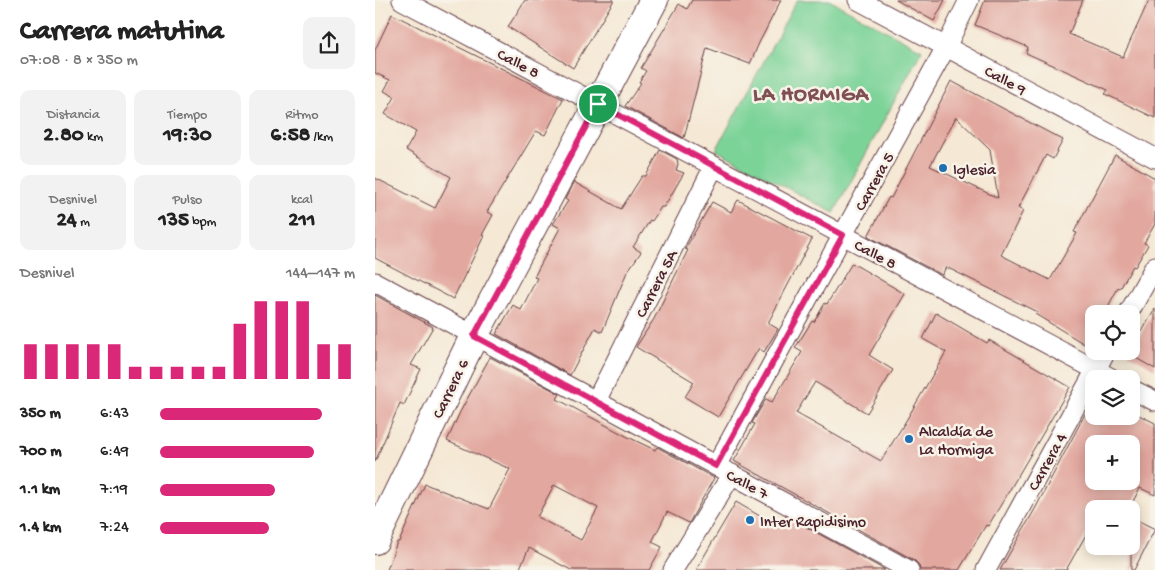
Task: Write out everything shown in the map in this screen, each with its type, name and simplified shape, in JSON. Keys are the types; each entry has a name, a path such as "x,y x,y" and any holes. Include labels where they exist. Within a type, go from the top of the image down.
{"main road":[{"name":"Carrera 6","path":"375,540 474,336 654,0"}],"street":[{"name":"Calle 8","path":"401,0 1096,370"},
{"name":"Calle 9","path":"858,0 1155,158"},
{"name":"Carrera 5","path":"673,570 843,235 946,47 969,0"},
{"name":"Carrera 5A","path":"596,401 714,166"},
{"path":"1133,305 1155,266"},
{"name":"Calle 7","path":"375,282 909,570"},
{"name":"Carrera 4","path":"1096,370 1101,360"},
{"name":"Carrera 4","path":"986,570 1085,390"},
{"path":"1140,394 1155,401"}],"green space":[{"path":"797,0 829,0 922,50 834,213 716,150"}],"building":[{"path":"525,0 614,0 573,68 508,27"},
{"path":"692,0 781,0 750,64 707,48 684,138 625,106 641,83 639,82 646,71 641,68 679,4 687,9"},
{"path":"896,0 945,0 934,21"},
{"path":"985,0 1083,0 1069,34 1123,57 1149,0 1155,0 1155,118 1105,94 1108,90 1026,53 1028,47 975,25"},
{"path":"392,14 563,99 545,135 536,131 487,212 493,215 453,299 375,258 375,178 435,208 451,177 406,150 416,132 385,114 395,97 384,91 390,80 375,73 375,50"},
{"path":"951,81 1063,140 1053,159 1046,155 1018,208 1023,211 1001,255 1050,280 1077,233 1074,232 1115,155 1155,178 1155,224 1144,243 1148,245 1120,289 1118,288 1109,305 1085,305 1085,344 1035,314 1037,312 946,267 942,275 868,236 889,197 891,198","holes":["956,117 990,150 998,198 930,166"]},
{"path":"660,150 677,159 676,170 684,173 664,207 661,207 652,221 650,220 633,247 641,252 627,272 602,332 595,328 570,375 496,334 513,305 521,310 537,278 534,277 560,228 553,224 568,201 565,199 574,182 621,209 642,176 646,176"},
{"path":"738,200 812,239 768,323 778,329 764,352 759,348 718,417 685,397 694,382 636,347 654,319 688,250 685,249 712,202 731,212"},
{"path":"852,263 905,294 869,355 893,370 867,413 815,382 796,413 881,461 946,352 923,339 936,313 987,343 989,340 1070,387 1005,498 959,570 920,570 919,565 914,560 734,461 755,424 752,423 766,399 772,402 802,352 795,348 825,303 827,304"},
{"path":"375,295 433,327 411,365 421,369 404,405 400,403 375,462"},
{"path":"1155,309 1155,369 1139,360 1140,335"},
{"path":"490,357 560,394 557,399 655,450 657,447 714,478 689,523 667,512 652,542 662,547 649,570 571,570 529,548 519,570 387,570 397,542 399,542 425,484 489,509 510,469 447,441 460,412","holes":["554,485 598,508 581,540 537,517"]},
{"path":"1085,414 1085,425 1140,425 1140,416 1155,423 1155,495 1140,488 1140,435 1085,435 1085,490 1139,490 1134,500 1085,500 1085,537 1066,570 1000,570 1035,509"},
{"path":"736,502 780,528 786,516 885,570 696,570"},
{"path":"1140,522 1155,529 1134,570 1131,570 1131,555 1140,555"}],"place":[{"name":"Iglesia","path":"943,168"},
{"name":"Alcaldía de La Hormiga","path":"909,439"},
{"name":"Inter Rapidisimo","path":"750,520"}],"district":[{"name":"LA HORMIGA","path":"811,93"}],"route":[{"path":"598,104 843,235 716,466 474,336 598,104"}]}
